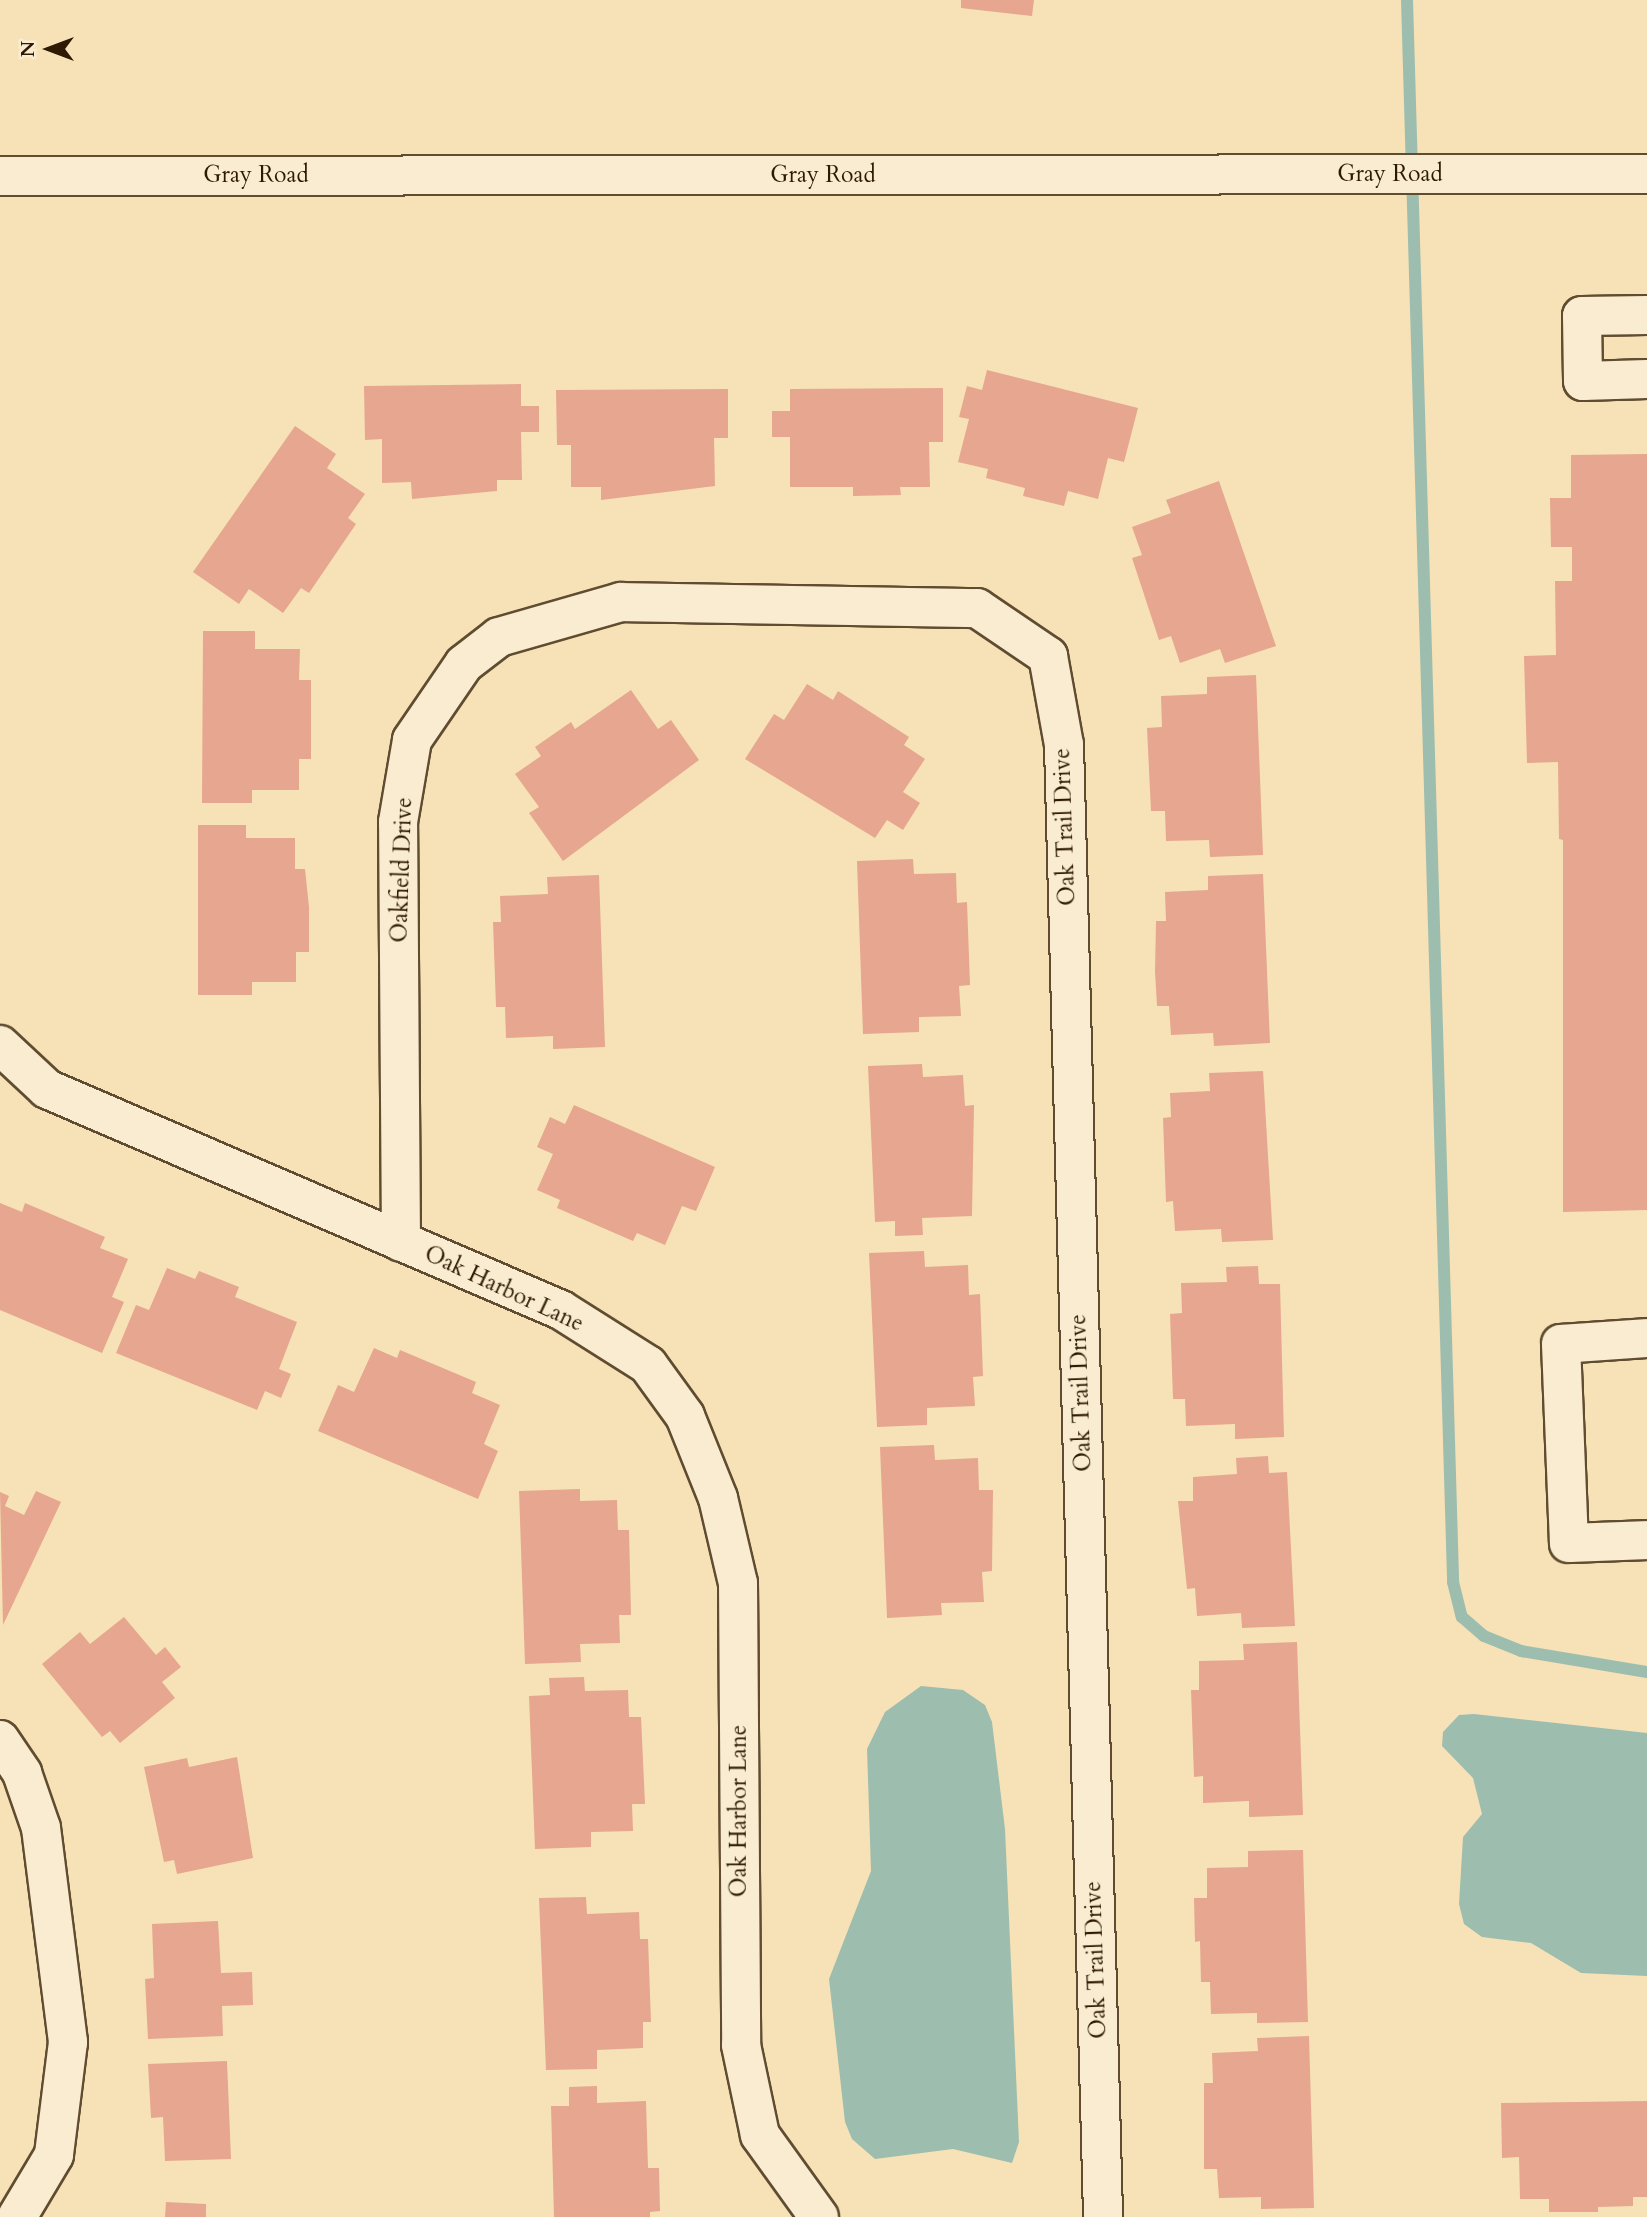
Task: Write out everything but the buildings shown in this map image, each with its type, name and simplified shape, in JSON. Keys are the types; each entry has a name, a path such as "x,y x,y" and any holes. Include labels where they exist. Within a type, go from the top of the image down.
{"street":[{"name":"Gray Road","path":"0,176 1647,174"},
{"path":"1647,314 1582,316 1582,329 1583,381 1647,379"},
{"name":"Oakfield Drive","path":"401,1242 398,822 412,740 464,664 499,637 621,602 977,608"},
{"name":"Oak Trail Drive","path":"977,608 1048,656 1064,745 1103,2217"},
{"name":"Oak Harbor Lane","path":"0,1045 47,1089 561,1310 648,1365 685,1416 718,1498 738,1583 741,2045 760,2135 808,2205"},
{"path":"1647,1338 1561,1344 1569,1542 1647,1540"},
{"path":"0,1740 22,1773 41,1828 68,2042 54,2155 17,2217"}],"shaded area":[{"path":"921,1686 963,1690 985,1705 992,1722 1005,1829 1019,2142 1012,2163 953,2149 875,2159 852,2139 845,2122 829,1979 871,1871 867,1749 885,1712"},
{"path":"1474,1714 1647,1733 1647,1976 1581,1973 1531,1943 1482,1937 1464,1924 1459,1904 1463,1837 1482,1814 1473,1778 1442,1746 1443,1732 1459,1715"}],"waterway":[{"path":"1407,0 1453,1582 1462,1617 1484,1636 1521,1651 1647,1672"}]}
